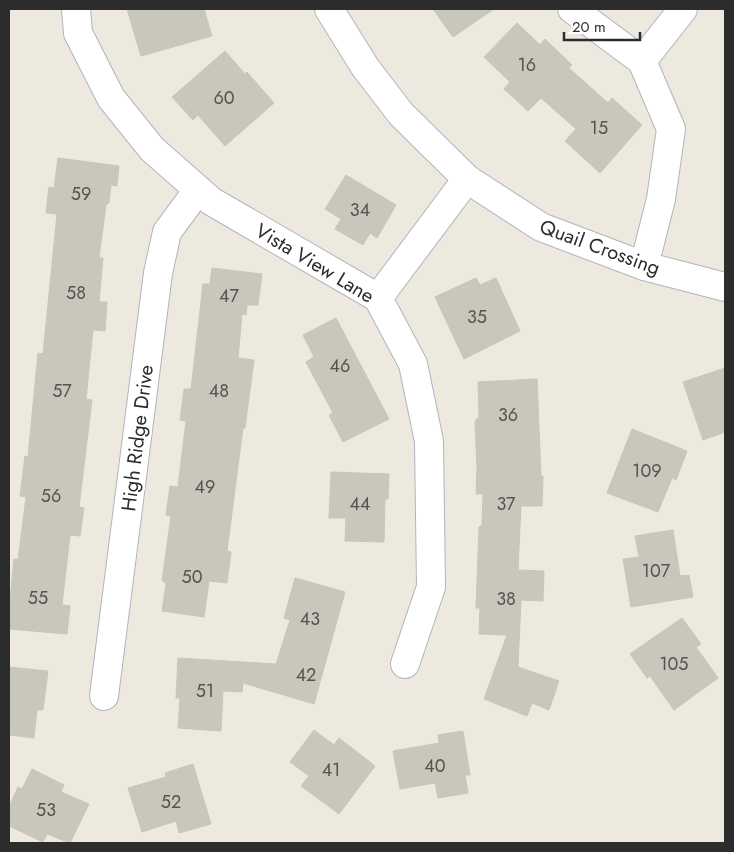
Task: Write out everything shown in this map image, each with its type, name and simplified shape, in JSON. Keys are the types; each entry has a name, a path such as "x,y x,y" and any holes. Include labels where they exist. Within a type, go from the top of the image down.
{"street":[{"name":"Vista View Lane","path":"76,9 78,34 111,98 152,149 211,201 378,298 413,364 429,441 431,587 405,664"},
{"name":"Quail Crossing","path":"329,9 365,67 401,114 467,180 541,227 644,266 725,286"},
{"path":"572,9 642,61 671,130 661,199 644,266"},
{"path":"642,61 683,9"},
{"path":"378,298 467,180"},
{"name":"High Ridge Drive","path":"104,696 158,272 166,232 198,190"}],"building":[{"path":"127,9 204,9 212,36 141,56"},
{"path":"433,9 494,9 453,37"},
{"path":"517,23 540,45 545,39 572,65 569,68 608,103 612,98 642,125 600,173 565,141 576,129 541,98 528,111 504,89 510,82 484,57"},
{"path":"225,51 245,74 247,72 274,103 225,146 198,115 193,120 172,97"},
{"path":"58,158 119,166 117,186 111,185 109,203 106,205 99,258 103,258 99,302 107,302 105,331 93,330 86,399 92,400 79,507 84,508 80,536 70,535 62,605 70,606 67,634 9,629 14,559 18,560 26,497 20,496 25,456 28,457 38,353 43,354 57,214 46,213 49,187 54,188"},
{"path":"346,175 396,205 377,238 370,233 363,245 335,229 341,219 325,209"},
{"path":"212,268 262,274 258,305 247,305 246,315 242,314 238,358 254,360 227,551 231,552 227,583 209,581 204,617 162,611 166,584 162,580 171,516 166,515 170,486 178,487 186,421 180,420 184,389 191,389 203,284 210,284"},
{"path":"476,278 480,285 496,278 520,331 464,359 435,297"},
{"path":"336,318 389,419 343,442 329,415 333,413 306,362 314,357 303,335"},
{"path":"725,368 725,432 703,440 683,382"},
{"path":"537,379 541,476 543,476 542,506 521,506 518,570 544,571 543,601 521,600 518,667 559,681 549,710 532,703 527,716 484,699 507,635 479,634 480,608 476,608 479,527 482,525 483,494 476,494 475,421 479,417 478,382"},
{"path":"632,429 687,451 676,480 672,478 658,512 607,493"},
{"path":"331,472 389,474 388,499 385,499 384,542 345,541 346,518 329,518"},
{"path":"673,530 680,576 689,575 693,597 631,607 623,559 639,557 635,536"},
{"path":"295,578 345,592 314,704 243,683 242,692 223,691 221,731 178,728 180,698 176,698 178,658 276,664 290,620 284,618"},
{"path":"682,618 701,644 696,647 718,678 674,710 650,676 647,678 630,654"},
{"path":"9,667 48,671 43,710 37,710 34,738 9,735"},
{"path":"314,730 334,745 339,738 375,766 339,814 301,786 309,776 290,762"},
{"path":"463,731 470,775 465,775 468,793 438,798 435,783 400,789 393,751 439,743 438,735"},
{"path":"193,764 211,824 179,833 176,821 142,832 128,788 166,777 165,773"},
{"path":"32,769 64,785 61,792 89,804 70,843 47,834 43,842 9,826 9,807 18,787 22,789"}]}
